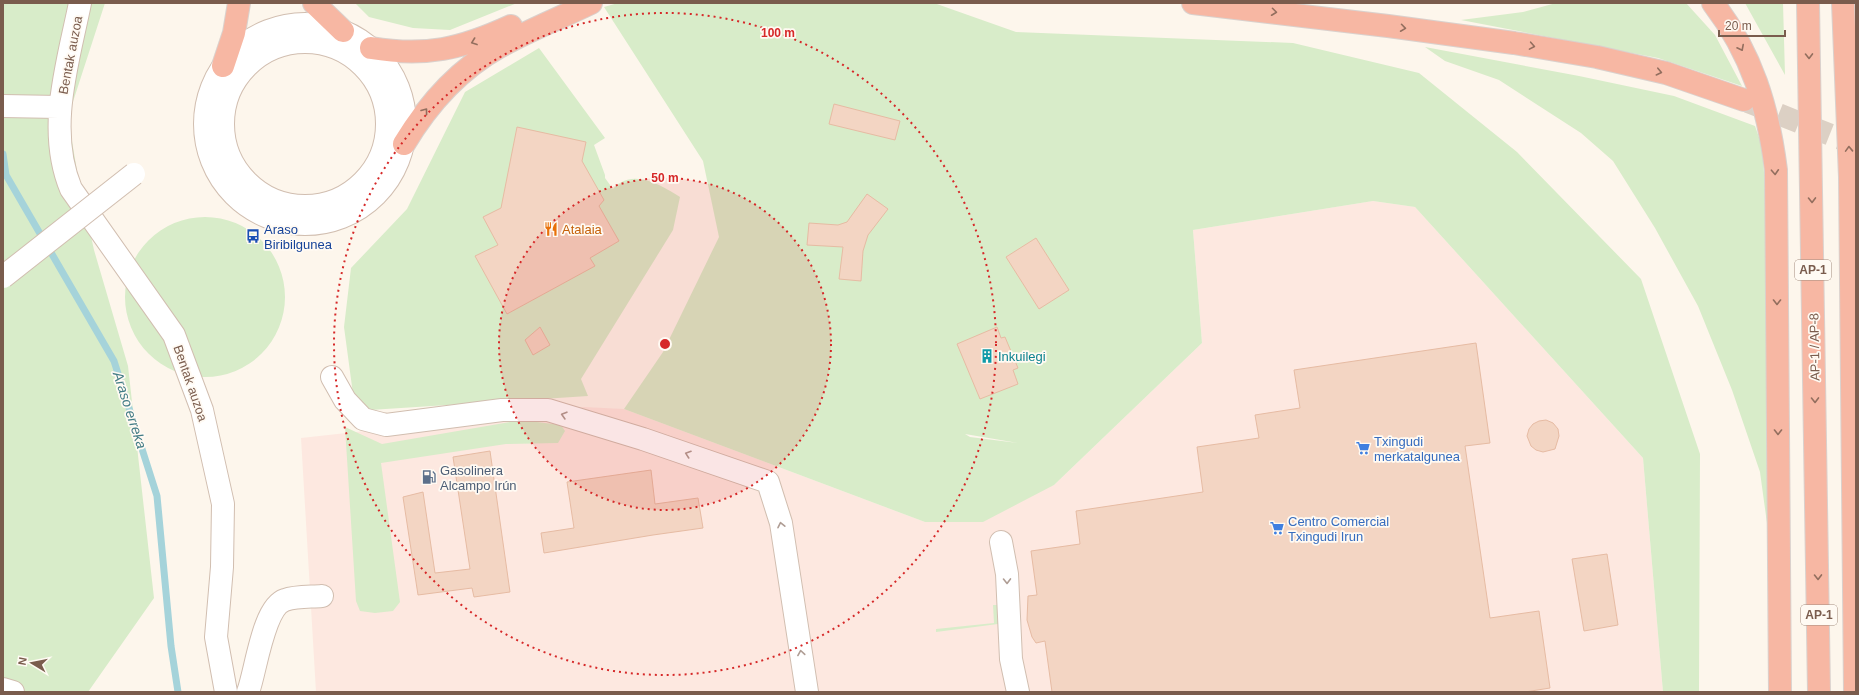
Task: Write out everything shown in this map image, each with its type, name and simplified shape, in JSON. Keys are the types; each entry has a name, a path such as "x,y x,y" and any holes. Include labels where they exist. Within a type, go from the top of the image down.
{"highway":[{"path":"223,66 234,33 239,3"},
{"path":"314,3 343,31"},
{"path":"371,48 411,52 451,48 491,36 561,3"},
{"path":"404,144 430,105 446,88 474,63 500,46 591,3"},
{"path":"1193,3 1388,26 1514,43 1597,57 1666,73 1744,100"},
{"path":"1713,3 1724,17 1754,75 1766,112 1772,138 1776,170 1780,692"},
{"name":"AP-1 / AP-8","path":"1808,3 1819,692"},
{"name":"AP-1","path":"1843,3 1850,177 1855,692"}],"street":[{"name":"Bentak auzoa","path":"80,3 59,107 62,158 65,175 71,189 174,335 202,410 223,504 222,567 216,636 226,692"},
{"path":"305,24 325,25 343,31 358,38 371,48 389,68 400,92 406,117 404,144 396,167 384,188 366,205 348,216 328,222 308,225 287,224 266,218 248,208 232,194 219,176 210,157 205,136 205,114 210,93 223,66 236,51 252,39 268,31 286,25 305,24"},
{"path":"290,43 321,43 348,54 359,62 374,78 383,98 387,119 386,140 376,165 369,176 355,190 340,199 324,205 307,207 290,206 274,201 258,192 246,181 235,167 227,151 223,116 227,98 238,77 249,64 261,55 290,43"},
{"name":"Bentak auzoa","path":"3,106 59,107"},
{"path":"3,277 134,174"},
{"path":"332,377 345,400 363,419 386,425 502,410 548,410 643,439 768,482 782,523 807,692"},
{"path":"1001,542 1007,574 1011,659 1018,692"},
{"path":"248,692 266,626 274,607 284,600 322,596"},
{"path":"3,689 13,692"}],"shaded area":[{"name":"Txingudi merkatalgunea","path":"1373,201 1415,207 1643,458 1663,692 316,692 301,438 584,407 624,409 925,522 1054,485 1202,343 1193,230"}],"green space":[{"path":"3,3 105,3 68,117 78,177 94,250 128,366 154,598 88,692 3,692"},
{"path":"355,3 517,3 450,30 413,28 369,17"},
{"path":"618,3 934,3 1016,32 1293,43 1419,73 1517,152 1641,279 1700,454 1699,692 1663,692 1643,458 1415,207 1373,201 1193,230 1202,343 1054,485 983,522 925,522 624,409 663,352 719,237 703,161 604,7","holes":["965,434 1018,443 970,437"]},
{"path":"1556,3 1686,3 1715,35 1742,86 1658,58 1461,20 1523,12"},
{"path":"1745,3 1783,3 1785,75"},
{"path":"1425,47 1579,76 1674,96 1755,126 1762,146 1769,238 1769,538 1760,472 1732,390 1698,306 1655,228 1613,161 1581,133 1499,80 1445,61"},
{"path":"539,48 605,138 594,145 605,178 613,189 618,184 627,180 635,179 659,185 680,197 673,230 581,379 588,396 370,410 353,394 344,327 351,268 407,209 465,92"},
{"path":"197,217 213,217 228,220 243,226 262,240 276,259 279,266 284,281 284,313 279,328 276,335 262,354 243,368 228,374 213,377 197,377 182,374 167,368 148,354 143,348 134,335 128,320 125,305 125,289 128,274 134,259 148,240 154,235 167,226 182,220"},
{"path":"521,420 561,425 565,431 558,443 506,444 381,463 400,602 393,611 375,613 360,611 356,601 345,427 382,444"},
{"path":"993,605 997,605 998,624 936,632 936,629 994,623"}],"building":[{"path":"834,104 900,121 895,140 829,124"},
{"name":"Atalaia","path":"517,127 586,142 582,161 604,200 599,206 619,241 590,258 595,266 507,314 475,256 498,245 483,217 501,208"},
{"path":"867,194 888,209 868,235 863,251 861,281 839,279 843,247 807,245 809,223 838,225 847,222"},
{"path":"1036,238 1069,290 1039,309 1006,257"},
{"path":"540,327 550,345 533,355 525,340"},
{"name":"Inkuilegi","path":"997,327 1001,338 1005,337 1018,368 1013,370 1018,384 980,399 957,344"},
{"name":"Centro Comercial Txingudi Irun","path":"1476,343 1490,443 1465,446 1490,618 1539,611 1550,688 1525,692 1052,692 1045,641 1036,643 1032,637 1027,620 1028,596 1037,595 1031,551 1080,544 1076,511 1203,492 1197,447 1259,438 1255,415 1300,408 1294,370"},
{"path":"1546,420 1553,423 1558,429 1559,436 1555,449 1543,452 1536,450 1531,446 1527,436 1529,429 1533,424"},
{"path":"490,451 510,592 474,597 472,588 418,595 403,497 423,492 435,573 470,569 453,457"},
{"path":"651,470 655,504 698,498 703,528 544,553 541,533 574,528 567,482"},
{"path":"1607,554 1618,625 1584,631 1572,559"}],"waterway":[{"name":"Araso erreka","path":"3,154 6,175 114,361 157,496 171,646 178,692"}],"tunnel":[{"path":"1748,102 1856,145"}],"place":[{"name":"Atalaia","path":"551,229"},
{"name":"Araso Biribilgunea","path":"253,236"},
{"name":"Inkuilegi","path":"987,356"},
{"name":"Txingudi merkatalgunea","path":"1363,448"},
{"name":"Gasolinera Alcampo Irún","path":"429,477"},
{"name":"Centro Comercial Txingudi Irun","path":"1277,528"}]}
